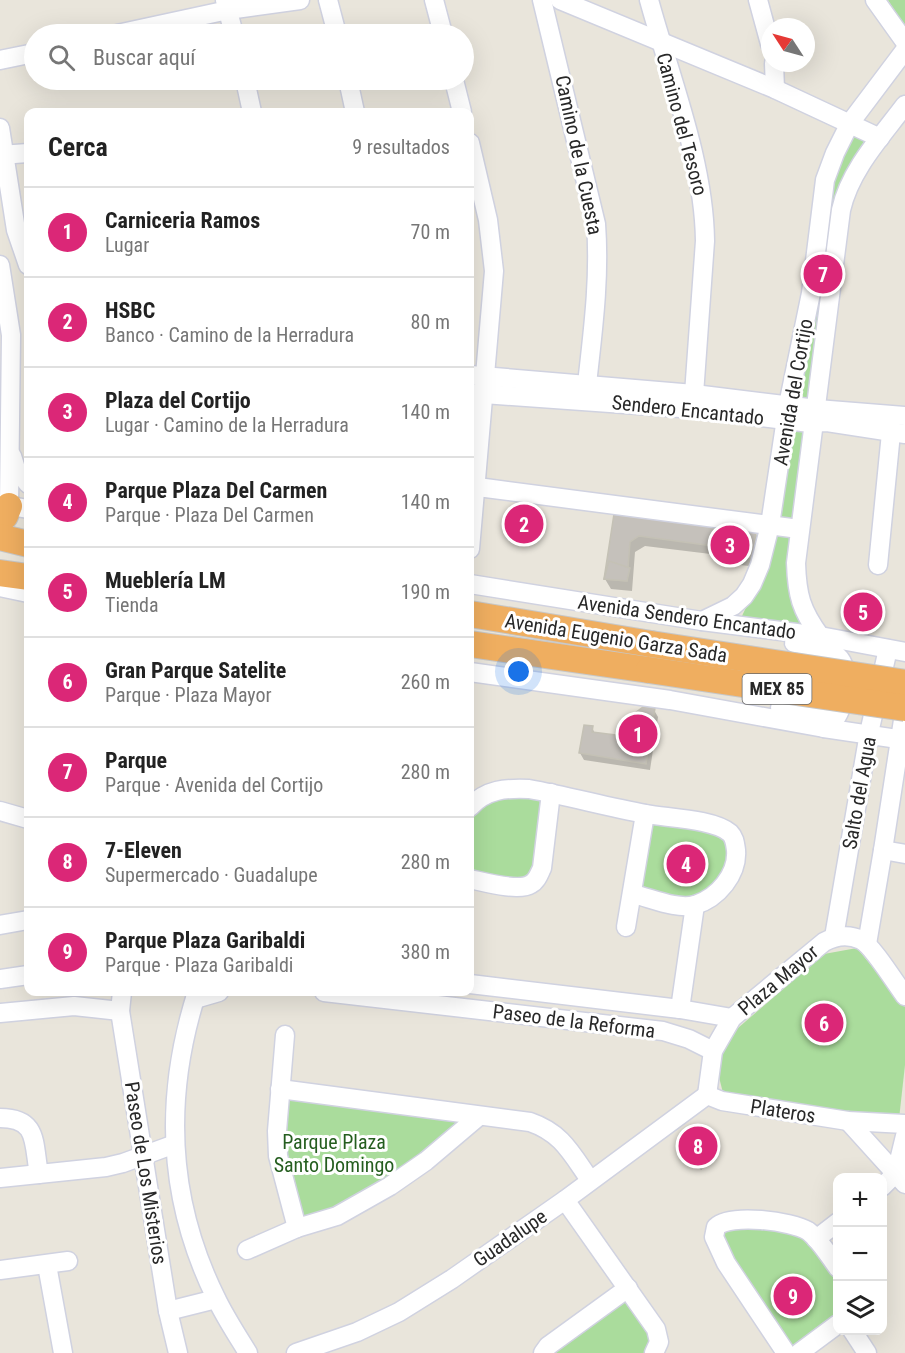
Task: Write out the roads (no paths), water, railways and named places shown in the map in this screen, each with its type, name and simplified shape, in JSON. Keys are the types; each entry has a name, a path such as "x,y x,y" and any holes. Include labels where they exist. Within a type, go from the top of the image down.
{"highway":[{"path":"0,537 24,543"},
{"path":"0,573 24,576"},
{"name":"Avenida Eugenio Garza Sada","path":"474,615 905,683"},
{"name":"Avenida Eugenio Garza Sada","path":"474,645 905,708"}],"street":[{"path":"155,24 226,5 300,0"},
{"path":"328,0 334,24"},
{"path":"434,0 440,24"},
{"name":"Camino de la Cuesta","path":"542,0 596,224 599,255 598,291 587,384"},
{"path":"560,0 775,89 879,138"},
{"name":"Camino del Tesoro","path":"648,0 694,160 705,217 694,394"},
{"path":"758,0 763,18"},
{"path":"874,0 905,42"},
{"path":"226,5 231,24"},
{"name":"Avenida del Cortijo","path":"702,621 733,606 748,590 760,565 770,525 787,413 811,293 825,180 850,123 905,50"},
{"path":"0,60 24,55"},
{"path":"774,72 775,89"},
{"path":"247,90 251,108"},
{"path":"350,90 354,108"},
{"path":"456,90 461,108"},
{"name":"Avenida del Cortijo","path":"820,636 800,604 796,586 799,529 843,200 850,183 879,138 905,105"},
{"path":"0,128 10,202 24,242"},
{"path":"2,155 24,153"},
{"path":"474,160 488,220 494,271 477,385 474,446"},
{"path":"0,265 13,342 9,510"},
{"name":"Sendero Encantado","path":"477,385 587,384 694,394 787,413 810,423 815,415"},
{"name":"Sendero Encantado","path":"477,385 694,409 787,413"},
{"name":"Sendero Encantado","path":"815,415 905,416"},
{"name":"Sendero Encantado","path":"815,415 898,433"},
{"path":"878,565 898,433"},
{"path":"9,449 16,469 24,479"},
{"path":"474,486 799,529"},
{"name":"Avenida Sendero Encantado","path":"474,585 702,621 820,636 896,651"},
{"path":"0,586 24,592"},
{"path":"702,621 834,653 842,661 846,670 844,692 836,718 824,728"},
{"name":"Salto del Agua","path":"835,929 869,733 896,651"},
{"path":"474,673 670,700 824,728 903,739"},
{"path":"670,700 706,697 820,714 829,714 840,709"},
{"name":"Salto del Agua","path":"868,935 903,739 905,708"},
{"path":"474,804 495,790 511,788 551,793 645,814 719,827 730,833 735,841 736,857 733,872 721,888 695,905 681,906 633,894"},
{"path":"474,880 520,888 531,884 537,878 542,868 551,793"},
{"path":"0,811 24,818"},
{"path":"626,927 645,814"},
{"path":"883,850 905,854"},
{"path":"680,1009 695,905"},
{"path":"0,925 24,921"},
{"name":"Plaza Mayor","path":"713,1051 720,1035 732,1018 824,942 835,929 852,937 868,935"},
{"path":"868,935 905,996"},
{"path":"0,979 24,976"},
{"name":"Paseo de la Reforma","path":"474,984 680,1009 732,1018"},
{"path":"74,1006 88,996"},
{"name":"Paseo de Los Misterios","path":"122,996 120,1011 142,1155 168,1311 178,1353"},
{"name":"Paseo de Los Misterios","path":"196,996 184,1041 177,1083 174,1113 175,1144 189,1229 216,1299 248,1353"},
{"name":"Paseo de la Reforma","path":"359,996 663,1031 689,1039 713,1051"},
{"path":"0,1013 74,1006 120,1011"},
{"path":"285,1035 277,1131 278,1156 297,1228"},
{"path":"707,1095 713,1051"},
{"path":"280,1089 478,1117 530,1122 546,1128 559,1138 590,1180"},
{"name":"Plateros","path":"707,1095 722,1101 848,1121 905,1124"},
{"name":"Guadalupe","path":"296,1353 357,1332 399,1312 452,1279 565,1200 707,1095"},
{"path":"247,1250 297,1228 337,1216 390,1186 426,1161 478,1117"},
{"path":"0,1118 21,1120 30,1130 39,1174"},
{"path":"848,1121 901,1178"},
{"path":"901,1178 905,1136"},
{"path":"0,1178 123,1164 175,1144"},
{"path":"887,1185 901,1178"},
{"path":"565,1200 656,1329 659,1342 654,1353"},
{"path":"786,1353 726,1263 717,1246 714,1232 720,1223 759,1219 790,1224 806,1230 816,1239 833,1262"},
{"path":"816,1239 833,1225"},
{"path":"0,1270 68,1261"},
{"path":"47,1265 63,1353"},
{"path":"543,1353 548,1346 628,1288"},
{"path":"168,1311 216,1299"},
{"path":"799,1353 833,1327"},
{"path":"855,1335 867,1353"}],"place":[{"name":"Parque","path":"823,274"},
{"name":"HSBC","path":"524,524"},
{"name":"Plaza del Cortijo","path":"730,545"},
{"name":"Mueblería LM","path":"863,612"},
{"name":"Carniceria Ramos","path":"638,734"},
{"name":"Parque Plaza Del Carmen","path":"686,864"},
{"name":"Gran Parque Satelite","path":"824,1023"},
{"name":"7-Eleven","path":"698,1146"},
{"name":"Parque Plaza Garibaldi","path":"793,1296"}],"park label":[{"name":"Parque Plaza Santo Domingo","path":"334,1154"}]}
